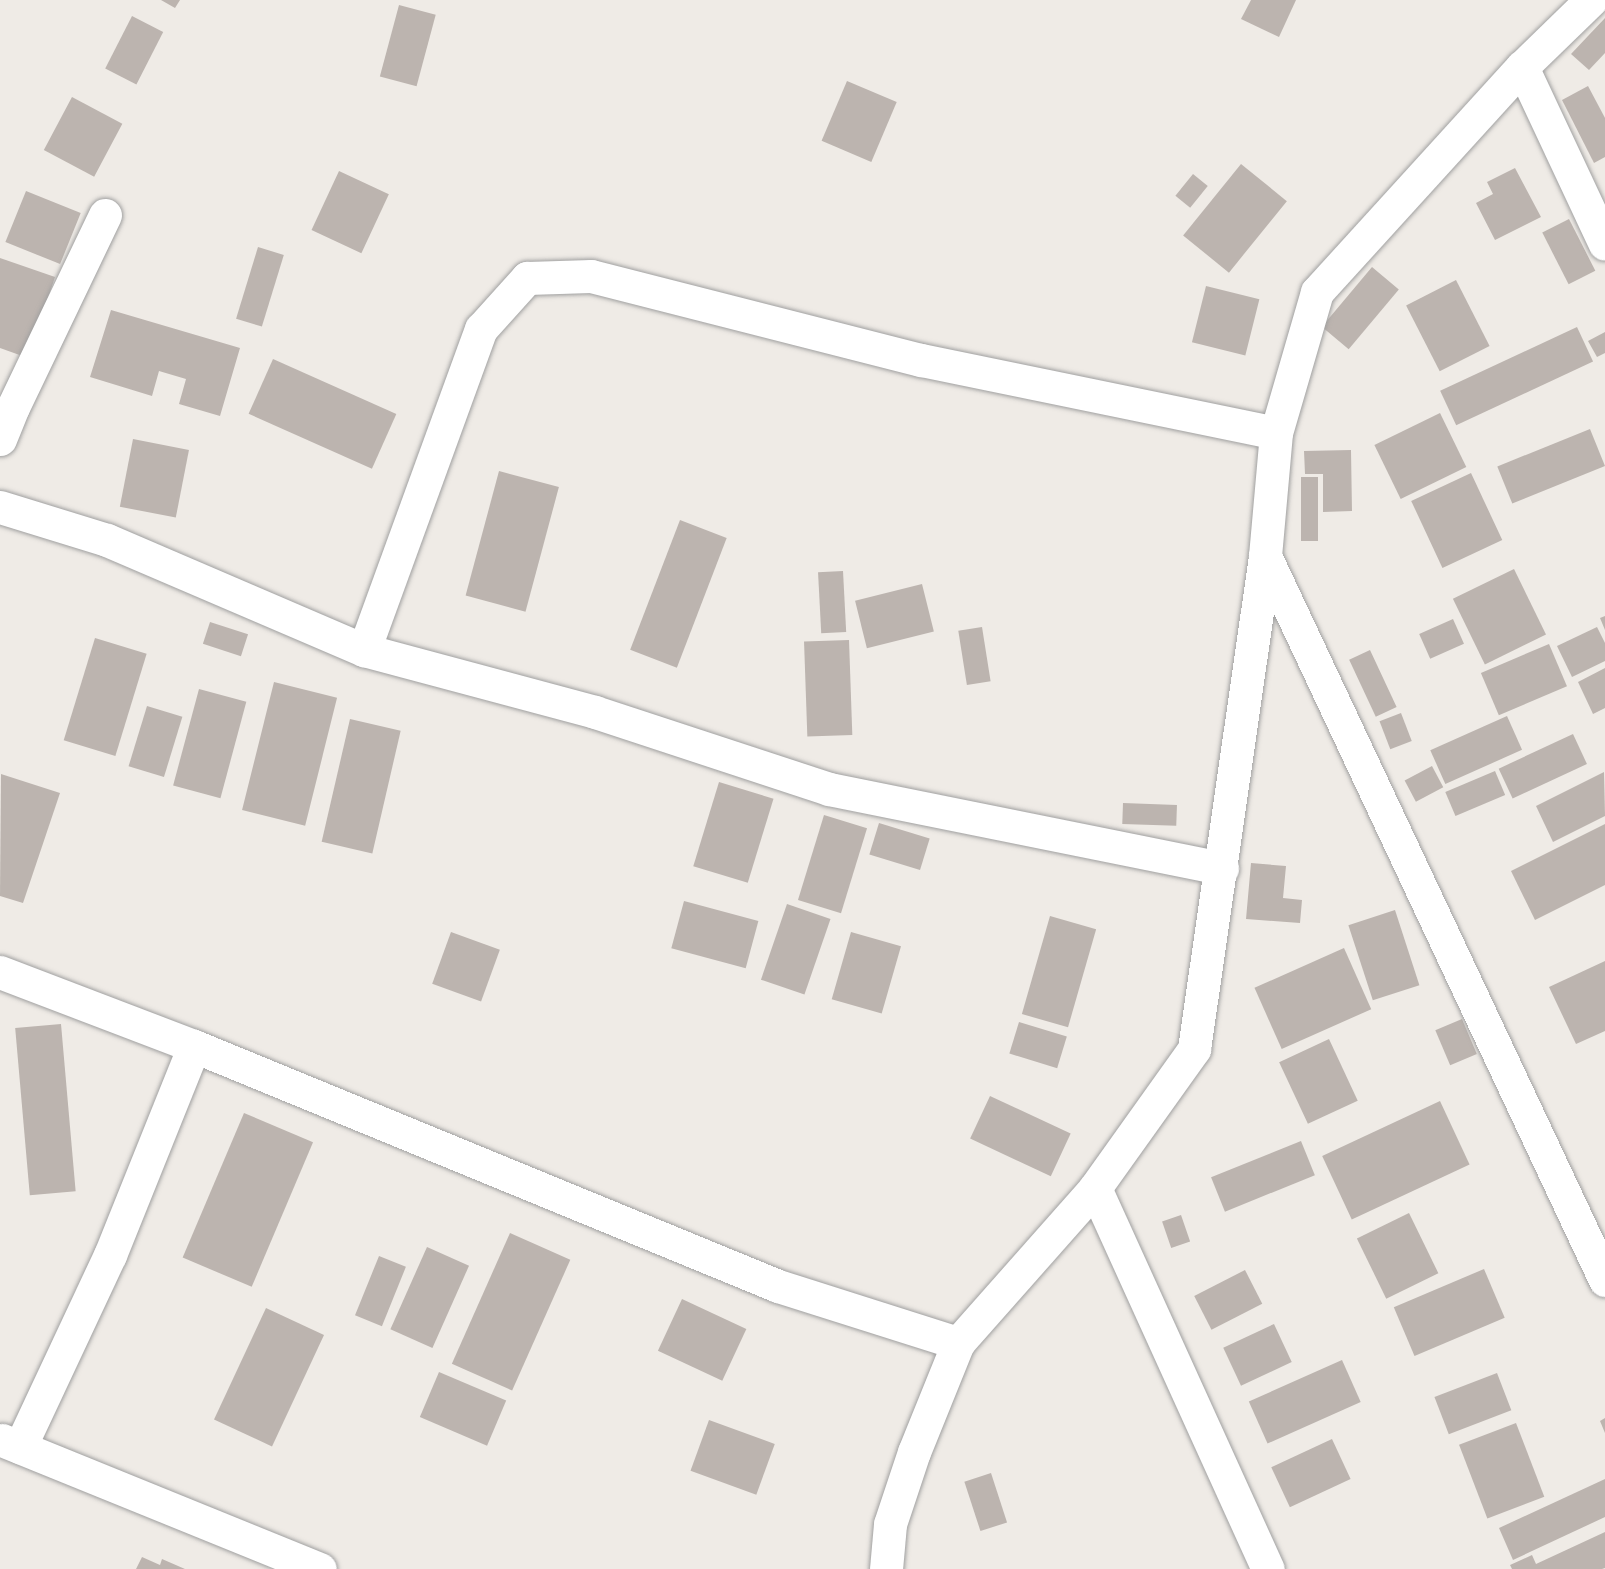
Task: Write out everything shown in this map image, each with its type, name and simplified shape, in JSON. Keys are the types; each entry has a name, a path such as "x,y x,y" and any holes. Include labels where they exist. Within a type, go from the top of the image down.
{"street":[{"path":"886,1569 890,1524 914,1452 958,1343 1095,1188 1194,1049 1222,868 1265,556 1276,433 1317,292 1522,67 1591,0"},
{"path":"1522,67 1605,244"},
{"path":"0,439 12,407 105,215"},
{"path":"364,650 481,329 527,278 591,276 921,360 1276,433"},
{"path":"0,507 107,540 364,650 594,712 829,789 1222,868"},
{"path":"1265,556 1605,1280"},
{"path":"0,972 195,1046 778,1286 958,1343"},
{"path":"195,1046 110,1255 10,1443 320,1569"},
{"path":"1095,1188 1269,1569"}],"building":[{"path":"161,0 180,0 175,8"},
{"path":"1251,0 1296,0 1279,37 1241,19"},
{"path":"399,5 436,15 417,86 380,76"},
{"path":"132,16 163,32 136,84 105,69"},
{"path":"1605,18 1605,53 1589,70 1571,54"},
{"path":"847,81 897,102 871,162 822,141"},
{"path":"1588,86 1605,118 1605,157 1594,163 1562,100"},
{"path":"72,97 122,124 94,177 44,150"},
{"path":"1241,164 1287,201 1229,273 1183,235"},
{"path":"1515,168 1541,217 1495,240 1476,203 1493,194 1487,182"},
{"path":"339,171 389,194 361,253 312,230"},
{"path":"1193,174 1208,186 1190,208 1175,196"},
{"path":"26,191 81,213 60,264 5,242"},
{"path":"1569,219 1595,271 1569,284 1542,233"},
{"path":"258,247 284,255 262,327 236,319"},
{"path":"0,258 55,277 28,358 0,348"},
{"path":"1372,267 1399,289 1349,349 1322,327"},
{"path":"1456,280 1490,346 1440,371 1406,305"},
{"path":"1206,286 1259,299 1245,356 1192,342"},
{"path":"111,310 240,348 220,416 179,404 186,379 159,371 152,396 90,377"},
{"path":"1577,327 1593,361 1456,425 1440,391"},
{"path":"1605,332 1605,353 1597,357 1588,341"},
{"path":"273,359 396,414 372,469 249,414"},
{"path":"1440,413 1466,467 1401,499 1374,445"},
{"path":"1590,429 1605,466 1512,504 1497,466"},
{"path":"133,439 189,450 176,518 120,507"},
{"path":"1351,450 1352,511 1323,512 1323,474 1305,474 1304,451"},
{"path":"499,471 559,487 525,612 466,596"},
{"path":"1471,473 1502,540 1442,568 1411,501"},
{"path":"1301,477 1318,477 1318,541 1301,541"},
{"path":"680,520 727,538 677,668 630,650"},
{"path":"1514,569 1546,635 1485,664 1453,599"},
{"path":"843,571 846,632 821,633 818,572"},
{"path":"922,584 934,632 867,648 855,601"},
{"path":"1605,616 1605,630 1600,618"},
{"path":"1453,619 1464,644 1430,659 1419,634"},
{"path":"210,622 248,634 241,656 203,644"},
{"path":"982,627 991,681 967,685 958,631"},
{"path":"1597,627 1605,643 1605,661 1572,677 1557,646"},
{"path":"95,638 147,654 115,756 64,740"},
{"path":"849,640 852,735 807,737 804,642"},
{"path":"1549,644 1567,686 1499,715 1481,673"},
{"path":"1370,650 1397,707 1376,717 1349,660"},
{"path":"1605,668 1605,708 1593,714 1578,682"},
{"path":"274,682 337,698 305,826 242,810"},
{"path":"199,689 246,702 220,798 173,786"},
{"path":"147,706 182,717 164,777 129,766"},
{"path":"1401,713 1412,741 1390,749 1380,721"},
{"path":"1507,716 1522,750 1445,784 1430,750"},
{"path":"350,719 401,731 372,853 322,842"},
{"path":"1573,734 1587,764 1513,799 1499,769"},
{"path":"1432,766 1443,787 1416,802 1405,781"},
{"path":"1495,771 1505,795 1455,816 1445,792"},
{"path":"1604,772 1605,816 1553,842 1536,806"},
{"path":"1,774 60,793 23,903 0,896"},
{"path":"719,782 774,799 748,883 693,866"},
{"path":"1123,803 1177,805 1176,826 1122,824"},
{"path":"824,815 867,828 841,913 798,900"},
{"path":"879,823 930,838 920,870 869,855"},
{"path":"1605,824 1605,885 1535,920 1511,871"},
{"path":"1251,863 1286,866 1283,898 1302,900 1300,923 1246,919"},
{"path":"684,901 758,921 746,968 671,948"},
{"path":"787,904 830,919 804,995 761,980"},
{"path":"1395,910 1419,985 1373,1000 1348,925"},
{"path":"1050,916 1096,929 1068,1027 1022,1014"},
{"path":"451,932 500,950 481,1001 432,984"},
{"path":"851,932 901,946 882,1014 832,999"},
{"path":"1344,948 1371,1009 1282,1049 1254,988"},
{"path":"1605,961 1605,1031 1576,1044 1549,987"},
{"path":"1462,1019 1477,1054 1450,1065 1435,1030"},
{"path":"1019,1022 1067,1037 1057,1068 1009,1054"},
{"path":"61,1024 76,1191 30,1195 15,1028"},
{"path":"1329,1039 1358,1101 1308,1124 1279,1062"},
{"path":"990,1096 1071,1134 1051,1176 970,1139"},
{"path":"1440,1101 1470,1164 1352,1219 1322,1156"},
{"path":"244,1113 313,1142 252,1287 183,1258"},
{"path":"1301,1141 1315,1175 1225,1212 1211,1177"},
{"path":"1409,1213 1438,1273 1386,1299 1357,1238"},
{"path":"1181,1215 1190,1241 1171,1248 1162,1222"},
{"path":"510,1233 570,1260 512,1390 452,1364"},
{"path":"427,1247 469,1266 432,1348 390,1329"},
{"path":"379,1256 406,1267 382,1326 355,1315"},
{"path":"1484,1269 1505,1318 1414,1356 1394,1307"},
{"path":"1245,1270 1262,1304 1211,1330 1194,1296"},
{"path":"682,1299 746,1329 722,1381 658,1351"},
{"path":"266,1308 324,1335 272,1447 214,1419"},
{"path":"1274,1324 1292,1362 1241,1386 1223,1348"},
{"path":"1342,1360 1361,1402 1268,1444 1249,1401"},
{"path":"439,1372 506,1401 487,1446 420,1417"},
{"path":"1497,1373 1511,1410 1449,1434 1434,1397"},
{"path":"1605,1418 1605,1433 1600,1421"},
{"path":"709,1420 775,1444 756,1495 691,1471"},
{"path":"1516,1423 1544,1497 1487,1519 1459,1445"},
{"path":"1332,1439 1351,1479 1290,1507 1271,1467"},
{"path":"991,1473 1007,1522 980,1531 964,1482"},
{"path":"1605,1479 1605,1517 1513,1560 1499,1528"},
{"path":"1605,1532 1605,1568 1512,1569 1510,1565 1532,1555 1536,1564"},
{"path":"142,1557 160,1565 162,1559 185,1569 136,1569"}]}
